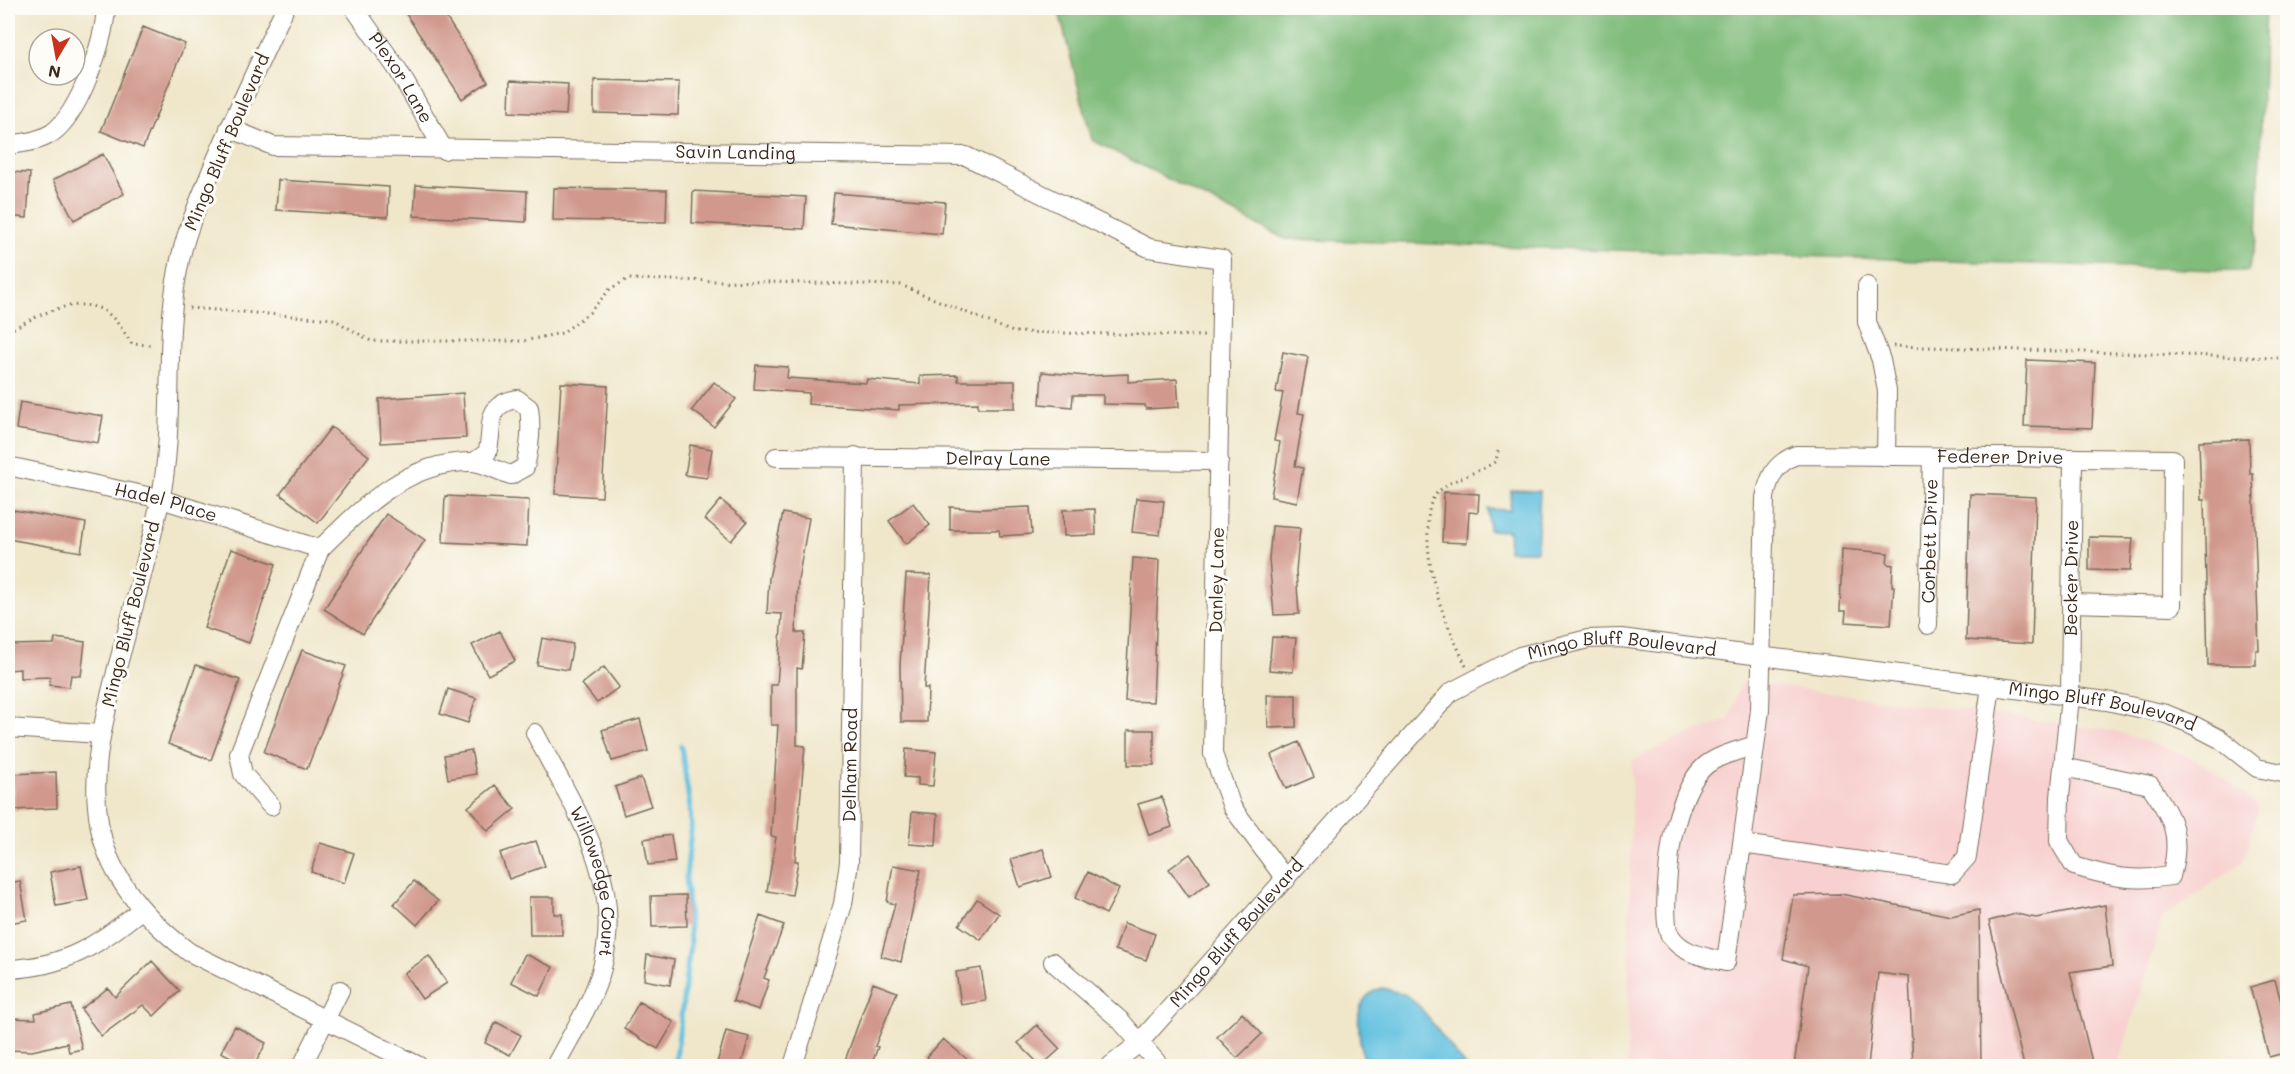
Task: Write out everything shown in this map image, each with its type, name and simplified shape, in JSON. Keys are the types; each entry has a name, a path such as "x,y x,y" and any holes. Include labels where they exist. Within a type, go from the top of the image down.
{"street":[{"path":"8,145 32,142 52,132 68,117 98,52 106,8"},
{"name":"Mingo Bluff Boulevard","path":"285,8 229,128 191,220 178,268 172,310 168,438 161,500 101,734 95,783 99,825 112,865 142,909 163,932 189,952 327,1018 419,1066"},
{"name":"Plexor Lane","path":"354,8 398,70 444,150"},
{"name":"Savin Landing","path":"229,128 273,146 966,156 1149,248 1222,260"},
{"name":"Danley Lane","path":"1222,260 1213,754 1232,807 1286,880"},
{"path":"1867,286 1867,322 1881,360 1887,391 1886,457"},
{"name":"Federer Drive","path":"1755,745 1722,756 1704,767 1693,782 1675,825 1665,916 1668,932 1675,943 1697,955 1726,962 1755,745 1761,689 1763,513 1768,482 1774,470 1783,461 1796,455 2173,459 2172,606 2071,603"},
{"name":"Delham Road","path":"793,1066 843,903 849,862 855,456"},
{"name":"Delray Lane","path":"776,457 1219,461"},
{"name":"Corbett Drive","path":"1928,625 1932,458"},
{"name":"Becker Drive","path":"2063,766 2150,785 2169,812 2178,852 2171,876 2143,881 2074,866 2059,841 2063,766 2070,697 2073,459"},
{"path":"271,806 243,774 239,754 320,549 385,489 437,466 474,462"},
{"name":"Hadel Place","path":"8,466 161,500 320,549"},
{"name":"Mingo Bluff Boulevard","path":"1110,1066 1138,1044 1286,880 1366,784 1451,692 1520,656 1588,639 1621,638 1761,656 2070,697 2166,714 2220,739 2257,768 2288,774"},
{"path":"1742,844 1952,874 1967,857 1991,686"},
{"path":"8,728 101,734"},
{"name":"Willowedge Court","path":"535,733 588,836 604,875 608,900 602,968 594,990 555,1066"},
{"path":"8,969 44,966 74,957 106,939 142,909"},
{"path":"1053,962 1120,1020 1138,1044 1160,1066"},
{"path":"302,1066 340,990"}],"path":[{"path":"172,310 195,307 333,319 371,341 523,341 562,333 590,312 610,289 628,279 901,285 1013,332 1222,337"},
{"path":"8,331 60,308 84,306 101,309 108,314 132,344 157,345"},
{"path":"1890,346 2278,358"},
{"path":"1467,668 1439,605 1430,576 1429,513 1435,495 1448,485 1483,471 1496,461 1498,451"}],"shaded area":[{"path":"1741,681 2116,731 2188,756 2216,772 2259,807 2243,862 2163,917 2118,1066 1627,1066 1632,761 1684,736 1729,720"}],"green space":[{"path":"1058,8 2265,8 2257,238 2248,271 1285,239 1092,140"}],"water":[{"path":"1511,490 1540,491 1537,551 1508,551 1509,531 1489,530 1488,509 1510,510"},
{"path":"1383,988 1406,995 1420,1007 1465,1066 1364,1066 1358,1020 1360,1009 1364,1000"}],"building":[{"path":"402,8 440,8 488,82 462,99"},
{"path":"143,27 185,44 143,148 101,131"},
{"path":"594,80 679,82 678,115 594,113"},
{"path":"510,81 568,84 566,115 509,112"},
{"path":"103,154 124,194 74,220 53,180"},
{"path":"8,172 30,173 27,218 8,216"},
{"path":"278,180 389,187 388,217 276,210"},
{"path":"416,185 527,191 526,222 414,216"},
{"path":"554,188 667,190 666,222 553,220"},
{"path":"693,191 806,197 804,229 692,223"},
{"path":"834,193 945,202 942,234 831,224"},
{"path":"1283,352 1308,357 1298,413 1304,414 1295,466 1303,468 1297,502 1271,497 1280,442 1274,441 1283,393 1276,392"},
{"path":"2027,360 2095,363 2092,428 2024,426"},
{"path":"756,365 788,367 787,378 866,383 867,379 920,384 920,376 958,375 958,381 1015,381 1015,408 978,408 978,403 899,405 899,410 808,404 809,393 754,389"},
{"path":"1042,372 1086,376 1128,374 1128,382 1177,379 1179,407 1146,409 1145,405 1103,404 1103,395 1073,395 1072,407 1040,404"},
{"path":"714,382 736,399 714,427 692,410"},
{"path":"561,383 608,386 602,497 555,494"},
{"path":"463,393 466,438 381,443 379,399"},
{"path":"20,402 103,416 98,443 16,429"},
{"path":"331,427 369,456 318,523 280,494"},
{"path":"2249,439 2250,474 2253,474 2259,650 2256,650 2256,665 2208,665 2204,500 2201,500 2199,441"},
{"path":"690,445 712,449 707,478 685,475"},
{"path":"1444,492 1479,494 1478,513 1469,512 1467,543 1442,542"},
{"path":"1970,494 2036,497 2032,644 1966,640"},
{"path":"445,496 529,500 527,546 443,542"},
{"path":"1136,498 1164,501 1160,535 1132,532"},
{"path":"721,500 747,522 731,541 705,519"},
{"path":"913,503 930,525 906,544 889,521"},
{"path":"950,507 980,509 1030,507 1032,534 1000,536 999,530 950,530"},
{"path":"8,509 86,523 81,552 8,539"},
{"path":"1095,509 1096,535 1064,536 1063,510"},
{"path":"783,513 809,518 798,580 796,633 805,633 802,669 797,668 797,745 805,746 795,861 798,861 792,895 767,891 776,837 771,836 778,725 771,725 771,685 777,685 782,614 767,613 769,578"},
{"path":"386,514 425,540 363,634 324,609"},
{"path":"1272,526 1300,528 1296,571 1299,614 1274,615 1269,559"},
{"path":"2089,537 2133,538 2130,571 2089,570"},
{"path":"231,549 276,564 249,643 204,628"},
{"path":"1842,549 1888,553 1887,564 1893,565 1892,586 1894,586 1891,625 1845,622 1846,611 1840,611"},
{"path":"1133,558 1159,560 1153,702 1125,701"},
{"path":"906,574 931,575 924,688 928,688 927,722 901,722 900,665"},
{"path":"500,631 515,661 488,675 472,645"},
{"path":"1272,637 1296,638 1293,672 1269,670"},
{"path":"55,638 85,642 81,676 71,675 69,687 49,685 50,677 20,678 20,669 8,670 8,645 54,644"},
{"path":"542,638 573,644 568,670 537,665"},
{"path":"302,650 346,666 307,769 264,752"},
{"path":"196,665 240,680 211,760 168,744"},
{"path":"604,667 619,687 597,703 582,684"},
{"path":"448,689 476,698 468,723 440,714"},
{"path":"1267,695 1296,695 1296,727 1268,728"},
{"path":"640,719 648,751 612,761 602,730"},
{"path":"1128,730 1154,730 1154,765 1128,765"},
{"path":"1299,742 1314,777 1286,789 1271,755"},
{"path":"906,749 936,752 933,786 918,785 918,778 904,777"},
{"path":"471,750 476,774 448,779 444,755"},
{"path":"56,772 57,808 14,810 12,774"},
{"path":"641,778 651,806 624,815 615,787"},
{"path":"495,785 515,809 488,831 468,807"},
{"path":"1162,797 1172,827 1149,835 1138,804"},
{"path":"912,812 938,814 936,846 909,844"},
{"path":"671,835 675,862 648,865 644,839"},
{"path":"536,841 545,866 509,879 500,853"},
{"path":"320,843 354,853 344,883 311,872"},
{"path":"1043,849 1052,877 1020,887 1011,859"},
{"path":"1190,854 1210,882 1189,897 1169,869"},
{"path":"893,865 921,870 901,962 881,956 895,904 887,902"},
{"path":"81,866 88,900 56,906 50,872"},
{"path":"1088,872 1119,889 1106,914 1075,898"},
{"path":"20,881 27,920 8,923 8,883"},
{"path":"414,881 438,901 417,925 394,904"},
{"path":"1841,894 1951,916 1979,910 1981,1066 1913,1066 1909,977 1878,973 1868,1066 1794,1066 1808,966 1783,959 1793,895"},
{"path":"686,895 687,926 652,927 651,896"},
{"path":"529,897 554,897 554,914 562,914 562,935 530,935"},
{"path":"977,899 999,914 981,940 959,925"},
{"path":"2105,905 2112,966 2070,972 2093,1066 2024,1066 1989,921 2016,914 2036,918"},
{"path":"760,916 784,925 764,978 769,980 759,1010 733,1001"},
{"path":"1124,923 1155,934 1146,960 1115,950"},
{"path":"525,954 553,967 539,996 511,982"},
{"path":"647,955 674,960 670,985 644,980"},
{"path":"429,956 447,983 422,999 404,973"},
{"path":"152,961 180,991 154,1016 143,1005 101,1036 81,1009 108,988 115,997"},
{"path":"981,968 986,1001 961,1005 956,972"},
{"path":"2275,980 2288,1026 2288,1052 2269,1057 2250,987"},
{"path":"873,983 897,992 875,1046 878,1047 871,1066 843,1066"},
{"path":"639,1002 674,1022 658,1049 624,1029"},
{"path":"71,1005 82,1049 69,1052 67,1043 32,1051 8,1050 8,1018 36,1019 35,1013"},
{"path":"1242,1013 1262,1034 1237,1058 1217,1037"},
{"path":"496,1022 521,1035 510,1055 485,1043"},
{"path":"1037,1025 1060,1049 1041,1066 1018,1043"},
{"path":"235,1026 266,1043 254,1066 248,1066 221,1052"},
{"path":"726,1031 749,1037 741,1066 717,1063"},
{"path":"943,1039 975,1066 937,1066 927,1057"}],"waterway":[{"path":"675,1066 690,944 686,877 691,830 690,807 681,746"}]}
